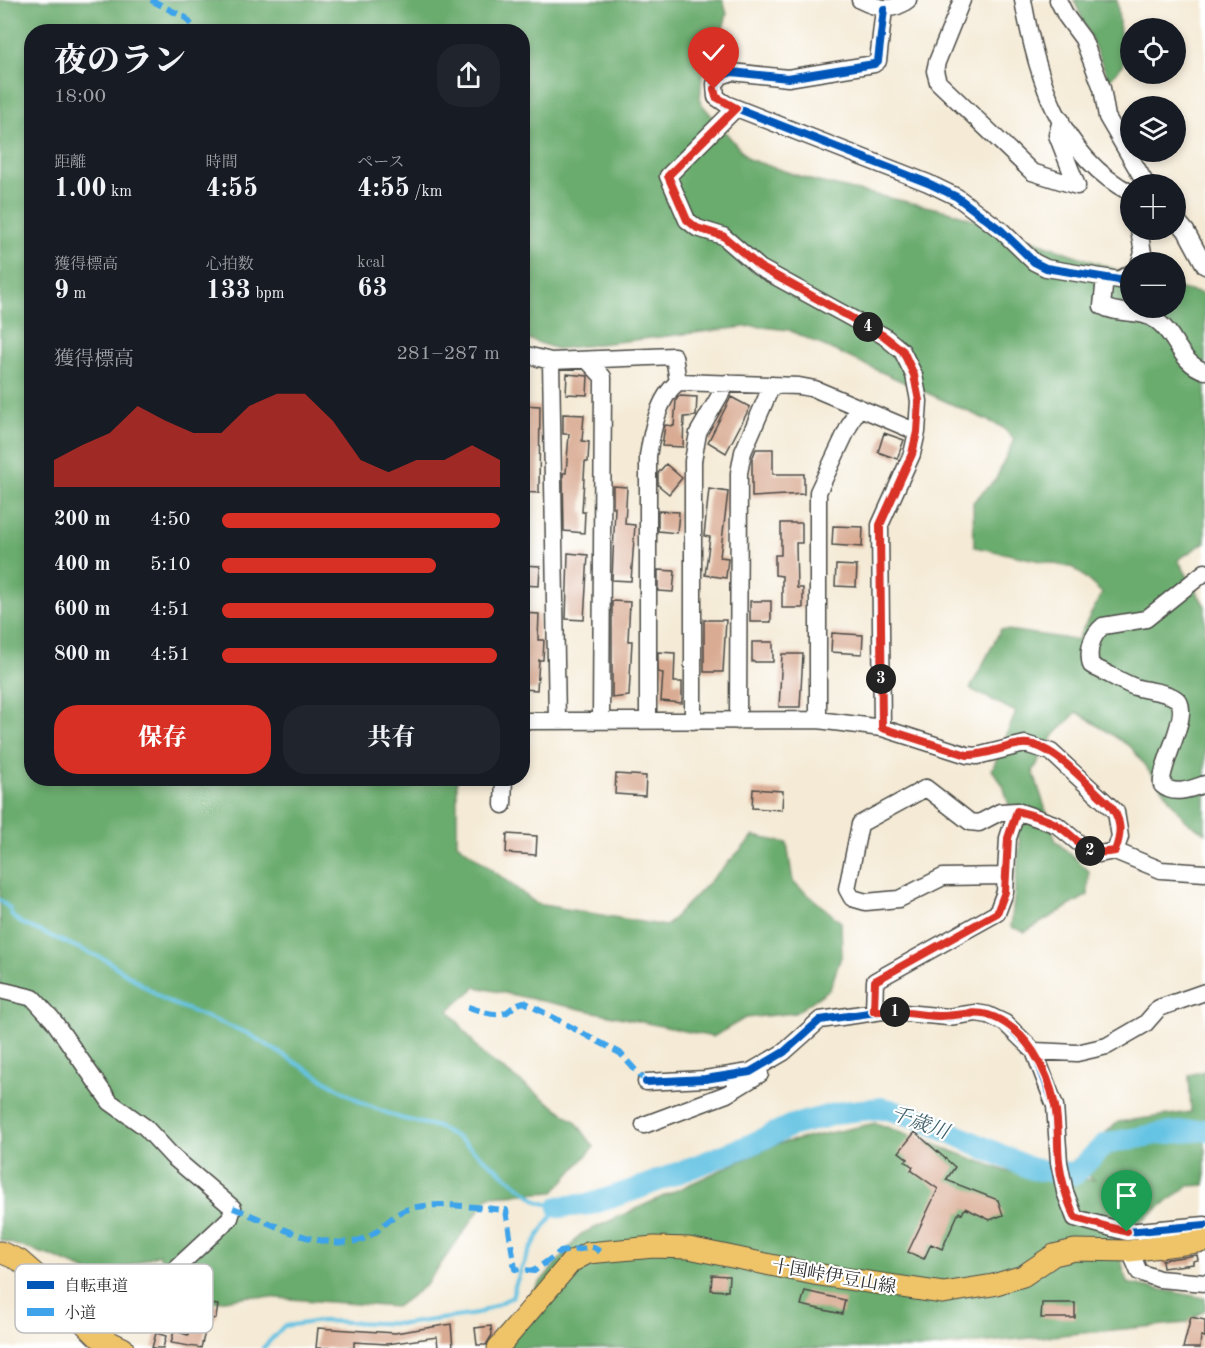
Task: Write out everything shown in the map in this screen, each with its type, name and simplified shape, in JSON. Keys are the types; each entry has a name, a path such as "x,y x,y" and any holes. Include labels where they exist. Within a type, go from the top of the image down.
{"main road":[{"name":"十国峠伊豆山線","path":"498,1348 571,1262 588,1253 654,1246 689,1248 814,1274 943,1293 993,1285 1023,1276 1054,1255 1075,1250 1130,1251 1205,1241"},
{"path":"0,1252 23,1264"},
{"path":"93,1333 123,1348"}],"street":[{"path":"860,0 884,9 895,7 908,0"},
{"path":"963,0 937,62 935,71 938,82 1032,172 1077,186 1057,135 1061,120"},
{"path":"1023,0 1037,71 1061,120 1074,144 1092,165 1120,185"},
{"path":"1058,0 1066,16 1083,39 1102,88 1107,117 1140,174"},
{"path":"884,9 879,61 874,64 788,78 727,73 714,84 716,97 734,111 928,183 957,197 1002,231 1034,262 1046,268 1120,279"},
{"path":"734,111 672,169 668,176 687,220 697,228 723,236 760,267 884,336 903,351 914,375 919,401 917,432 912,454 880,525 882,728"},
{"path":"1186,231 1205,266"},
{"path":"1106,278 1102,306 1154,318 1163,325 1181,355 1191,364 1205,371"},
{"path":"530,356 551,361 588,361 596,357 674,356 678,382"},
{"path":"551,361 557,721"},
{"path":"588,361 603,376 601,721"},
{"path":"648,721 648,456 657,416 671,388 678,382 772,385 815,389 917,432"},
{"path":"693,721 693,461 698,433 727,383"},
{"path":"738,721 739,473 743,452 772,385"},
{"path":"818,720 818,492 858,407"},
{"path":"1205,572 1146,619 1103,626 1091,642 1089,657 1091,665 1096,668 1134,686 1175,698 1180,702 1182,716 1162,769 1162,785 1168,790 1180,791 1205,784"},
{"path":"530,721 818,720 882,728 967,755 977,756 1025,744 1051,752 1116,812 1120,837 1115,851"},
{"path":"503,806 504,786"},
{"path":"1004,876 943,878 903,897 866,902 852,898 847,889 860,824 922,789 933,792 970,822 979,823 1000,812 1017,811 1056,825 1086,849 1099,854 1115,851 1161,870 1205,873"},
{"path":"874,1011 875,981 997,913 1005,892 1004,876 1008,838 1017,811"},
{"path":"0,990 33,998 53,1020 110,1102 146,1127 173,1157 233,1208 231,1218 181,1264"},
{"path":"1034,1051 1077,1053 1107,1046 1145,1023 1159,1008 1205,992"},
{"path":"645,1082 705,1079 750,1072 776,1057 820,1020 874,1011 948,1017 976,1013 988,1015 1005,1023 1034,1051 1055,1106 1059,1162 1065,1192 1075,1218 1127,1232 1205,1225"},
{"path":"644,1125 727,1094 773,1065 776,1057"},
{"path":"1130,1251 1139,1272 1159,1279 1205,1282"}],"green space":[{"path":"0,0 723,0 727,14 717,52 702,75 700,102 748,159 814,181 952,212 1120,271 1120,318 1186,318 1186,290 1205,294 1205,542 1178,560 1205,606 1205,833 1185,820 1131,747 1077,712 1054,735 1033,771 1056,841 1089,871 1088,895 1025,932 1011,927 1020,843 1003,785 992,770 1016,712 970,689 1001,629 1077,640 1102,593 1074,568 974,547 973,502 996,479 1014,439 1002,427 789,330 753,326 557,349 530,340 530,24 24,24 24,786 457,786 457,843 537,904 666,926 754,836 787,843 793,882 841,922 842,954 830,989 795,1013 745,1018 713,1037 476,987 449,1010 482,1054 576,1122 594,1147 554,1192 489,1196 426,1285 396,1307 250,1296 213,1302 213,1264 163,1264 159,1254 134,1264 70,1264 0,1240"},
{"path":"1074,0 1117,0 1120,68 1109,80"},
{"path":"1205,1071 1205,1185 1188,1186 1116,1240 1127,1283 1205,1298 1205,1310 1186,1323 926,1348 496,1348 533,1291 581,1234 777,1144 876,1123 1006,1171 1094,1180 1071,1163 1118,1122 1191,1112 1189,1075"}],"building":[{"path":"567,374 588,376 587,395 566,394"},
{"path":"679,396 697,397 696,416 684,417 683,447 662,446 665,425 674,426 676,400"},
{"path":"731,397 750,407 726,453 708,442"},
{"path":"530,405 540,406 539,493 530,492"},
{"path":"563,414 584,415 582,441 589,442 588,462 585,462 582,512 585,512 584,533 564,531 563,473 566,473 569,434 563,434"},
{"path":"884,433 904,440 897,459 878,452"},
{"path":"756,449 773,449 773,474 804,474 804,494 752,497 752,459"},
{"path":"666,464 682,478 669,494 658,485 658,473"},
{"path":"613,486 627,487 625,524 635,525 631,581 612,580 615,507 613,507"},
{"path":"709,489 728,492 720,557 728,558 726,578 705,575 710,537 704,536"},
{"path":"658,511 679,512 677,533 658,531"},
{"path":"781,523 802,523 802,543 796,543 797,588 803,588 803,608 782,608 782,576 775,575 775,555 781,555"},
{"path":"833,526 863,527 862,547 832,545"},
{"path":"568,553 588,555 584,620 566,619"},
{"path":"530,565 540,566 539,586 530,585"},
{"path":"836,565 857,566 856,587 835,586"},
{"path":"658,570 675,571 673,592 658,591"},
{"path":"612,601 630,602 628,641 632,641 629,696 612,698"},
{"path":"750,601 771,601 771,622 750,622"},
{"path":"530,613 539,614 538,640 544,640 543,660 539,660 537,690 530,690"},
{"path":"704,620 726,620 723,672 704,672"},
{"path":"832,633 863,635 862,654 831,652"},
{"path":"752,642 773,642 773,662 752,662"},
{"path":"658,652 675,653 674,682 682,682 682,703 661,701 663,673 658,672"},
{"path":"782,654 803,654 800,707 779,707"},
{"path":"616,774 646,776 645,796 615,794"},
{"path":"753,789 783,791 782,810 752,808"},
{"path":"507,834 537,836 536,855 506,853"},
{"path":"915,1132 955,1167 946,1180 998,1200 1003,1215 990,1220 965,1208 962,1214 959,1212 942,1249 931,1244 924,1259 908,1252 938,1189 911,1170 913,1167 905,1161 908,1159 899,1152"},
{"path":"1197,1255 1198,1260 1193,1261 1193,1264 1163,1268 1162,1260"},
{"path":"712,1275 729,1276 728,1291 711,1290"},
{"path":"805,1291 845,1300 842,1314 801,1305"},
{"path":"1042,1303 1075,1303 1075,1318 1041,1318"},
{"path":"213,1304 218,1305 216,1318 213,1319"},
{"path":"1191,1317 1205,1320 1205,1337 1201,1336 1200,1348 1183,1348"},
{"path":"451,1324 453,1348 438,1348 437,1337 387,1344 354,1342 354,1348 316,1348 318,1328 395,1333"},
{"path":"491,1326 492,1335 486,1345 477,1345 475,1328"},
{"path":"156,1333 166,1336 163,1348 152,1348"},
{"path":"174,1333 188,1335 188,1333 205,1333 201,1348 171,1343"}],"waterway":[{"path":"0,900 10,909 12,916 21,923 106,960 166,1001 247,1033 364,1104 400,1118 438,1127 458,1138 539,1202 559,1207 531,1249 512,1297 477,1314 403,1324 321,1321 284,1326 263,1348"},
{"name":"千歳川","path":"559,1207 591,1204 639,1188 750,1145 790,1126 843,1112 883,1108 918,1118 1032,1169 1075,1174 1105,1144 1158,1134 1205,1130"}],"marked path":[{"path":"151,0 186,18 191,24"},
{"path":"468,1007 488,1013 503,1014 524,1002 620,1053 646,1082"},
{"path":"233,1208 290,1232 335,1242 359,1241 366,1238 401,1212 412,1208 452,1205 506,1210 515,1269 534,1271 560,1252 594,1247 600,1252"}],"cycle path":[{"path":"884,9 878,61 874,64 788,78 732,72 721,76 715,84 716,97 726,104 928,183 957,197 1002,231 1034,262 1046,268 1120,279"},
{"path":"736,108 668,176 687,220 697,228 723,236 760,268 884,336 902,351 914,375 919,401 917,432 912,454 880,525 882,728"},
{"path":"646,1082 705,1079 750,1072 784,1052 820,1020 883,1011 948,1017 976,1013 988,1015 1005,1023 1034,1051 1055,1106 1059,1162 1065,1192 1075,1218 1127,1232 1205,1225"}],"route":[{"path":"714,89 716,97 736,108 672,169 668,176 687,220 697,228 723,236 760,267 884,336 903,351 914,375 919,401 917,432 912,454 880,525 882,728 967,755 977,756 1004,747 1025,744 1036,746 1051,752 1108,803 1116,812 1120,823 1120,837 1115,851 1099,854 1086,849 1056,825 1017,811 1008,838 1004,876 1005,892 1002,905 997,913 875,981 874,1011 948,1017 976,1013 988,1015 1005,1023 1034,1051 1050,1089 1055,1106 1059,1162 1065,1192 1075,1218 1127,1232"}]}
